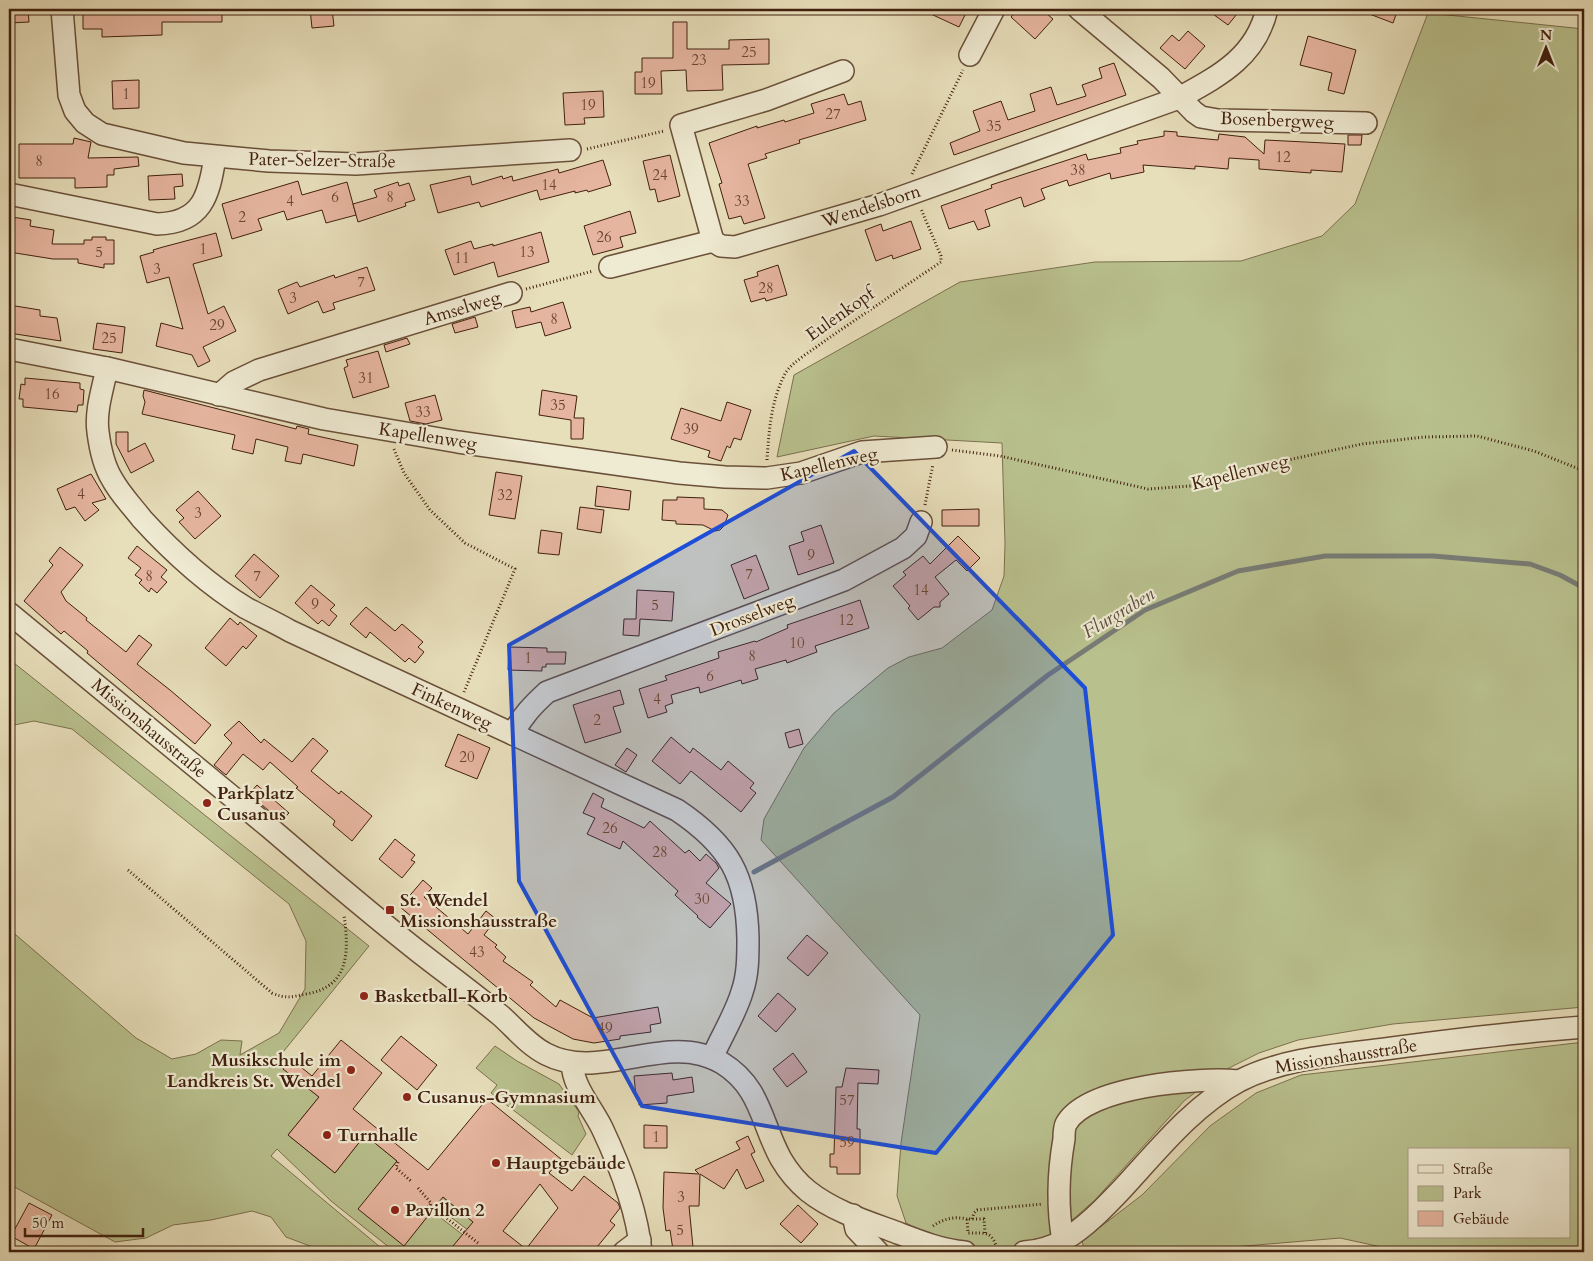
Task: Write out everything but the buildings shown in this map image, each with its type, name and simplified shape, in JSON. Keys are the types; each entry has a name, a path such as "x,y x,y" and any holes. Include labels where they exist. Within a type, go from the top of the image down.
{"street":[{"name":"Pater-Selzer-Straße","path":"62,9 69,95 75,111 85,124 102,134 184,153 215,157 356,164 570,150"},
{"path":"970,55 994,9"},
{"name":"Bosenbergweg","path":"1079,9 1161,78 1179,98 1201,117 1218,120 1366,123"},
{"name":"Wendelsborn","path":"713,241 721,246 735,247 879,205 1179,98 1219,76 1242,56 1257,36 1267,9"},
{"path":"610,267 713,241 681,125 766,100 843,71"},
{"path":"9,194 147,222 170,224 182,220 194,212 206,199 211,183 215,157"},
{"name":"Amselweg","path":"219,395 234,382 259,370 511,292"},
{"name":"Kapellenweg","path":"9,349 107,368 324,419 587,461 670,472 725,477 767,478 801,473 862,452 936,447"},
{"name":"Finkenweg","path":"107,368 98,412 98,430 103,458 112,479 129,504 148,525 183,561 210,583 246,608 290,631 677,810 714,838 730,860 743,891 748,919 748,960 742,992 712,1058"},
{"name":"Drosselweg","path":"513,734 530,707 547,692 844,580 903,548 916,536 921,522"},
{"name":"Missionshausstraße","path":"9,612 398,936 503,1018 535,1048 549,1056 572,1063 601,1062 680,1052 696,1053 712,1058 725,1065 748,1085 755,1096 779,1155 794,1178 807,1190 827,1204 919,1241 965,1252"},
{"name":"Missionshausstraße","path":"1024,1252 1036,1251 1063,1241 1086,1225 1202,1106 1238,1082 1266,1069 1293,1062 1511,1033 1584,1027"},
{"path":"572,1063 576,1083 602,1128 630,1199 635,1248"},
{"path":"1063,1241 1059,1217 1060,1160 1066,1124 1083,1106 1111,1094 1149,1086 1221,1079 1238,1082"},
{"path":"853,1215 856,1229 878,1252"}],"path":[{"path":"914,192 911,183 913,171 970,55"},
{"path":"570,150 578,152 656,134 681,125"},
{"name":"Eulenkopf","path":"767,478 769,425 776,395 786,372 802,357 941,262 941,256 914,192"},
{"name":"Amselweg","path":"511,292 610,267"},
{"path":"394,431 392,445 404,473 430,510 465,543 515,569 457,709"},
{"name":"Kapellenweg","path":"936,447 1000,456 1148,489 1205,485 1274,463 1362,444 1424,438 1477,436 1534,451 1584,471"},
{"path":"921,522 936,447"},
{"path":"128,870 272,993 283,998 316,993 335,982 344,967 347,937 341,888"},
{"path":"398,1162 396,1168 411,1181"},
{"path":"418,1188 428,1198 431,1203 429,1206 478,1243"},
{"path":"972,1219 974,1212 977,1210 1059,1202"},
{"path":"919,1241 930,1228 940,1222 953,1218 984,1218 985,1233"},
{"path":"967,1219 968,1233 985,1233 990,1235 998,1252"}],"highlighted area":[{"path":"854,451 1085,688 1113,935 936,1153 642,1106 519,881 509,645"}],"green space":[{"path":"1428,13 1584,29 1584,1007 1393,1024 1298,1040 1259,1053 1225,1070 1184,1101 1095,1200 1047,1242 1024,1250 953,1247 906,1223 897,1196 901,1143 920,1015 761,840 764,819 804,748 834,713 888,668 909,657 942,648 992,610 1004,576 1002,443 874,436 777,457 794,375 960,282 1095,262 1241,261 1322,236 1355,204"},
{"path":"9,659 369,946 275,1062 319,1097 288,1135 335,1173 365,1135 397,1161 359,1209 404,1245 432,1211 463,1235 448,1252 395,1252 331,1201 277,1149 271,1156 386,1252 326,1252 286,1237 271,1217 252,1211 211,1220 173,1225 146,1238 115,1242 9,1184 9,929 136,1038 172,1059 196,1054 221,1040 242,1041 240,1055 279,1033 305,989 306,941 289,904 72,729 34,721 9,726"},
{"path":"1584,1042 1584,1252 1383,1252 1386,1248 1340,1238 1233,1247 1085,1252 1082,1241 1142,1195 1210,1126 1256,1093 1301,1075"},
{"path":"495,1046 517,1061 559,1084 579,1112 578,1116 586,1134 572,1155 491,1093 497,1085 476,1068"},
{"path":"424,1182 487,1233 481,1240 436,1206"}],"waterway":[{"name":"Flurgraben","path":"754,872 893,797 1048,675 1145,610 1238,571 1325,556 1433,556 1530,564 1560,575 1584,588"}],"place":[{"name":"Parkplatz Cusanus","path":"207,803"},
{"name":"St. Wendel Missionshausstraße","path":"390,910"},
{"name":"Basketball-Korb","path":"364,996"},
{"name":"Musikschule im Landkreis St. Wendel","path":"351,1070"},
{"name":"Cusanus-Gymnasium","path":"407,1097"},
{"name":"Turnhalle","path":"327,1135"},
{"name":"Hauptgebäude","path":"496,1163"},
{"name":"Pavillon 2","path":"395,1210"}]}
